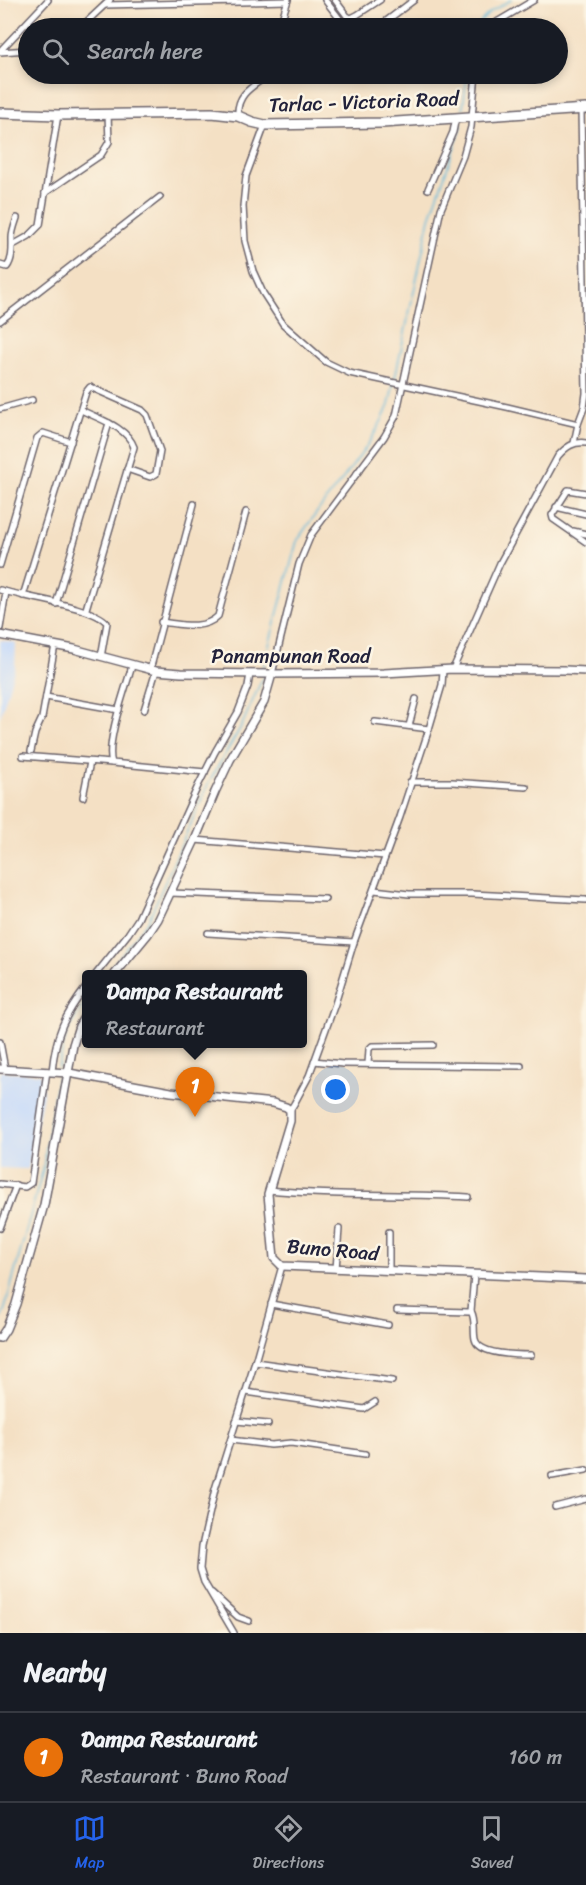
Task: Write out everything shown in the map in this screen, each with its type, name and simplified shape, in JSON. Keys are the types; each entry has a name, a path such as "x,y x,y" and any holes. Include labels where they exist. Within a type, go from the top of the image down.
{"main road":[{"name":"Tarlac - Victoria Road","path":"0,113 58,115 212,113 238,116 265,125 382,123 584,110"}],"street":[{"path":"31,18 48,0"},
{"path":"91,18 110,0"},
{"path":"105,5 288,0 282,18"},
{"path":"325,0 339,18"},
{"path":"335,0 351,18 380,0"},
{"path":"390,18 414,0"},
{"path":"504,18 534,0"},
{"path":"0,51 18,32"},
{"path":"0,51 18,50"},
{"path":"238,116 237,106 244,94 257,84"},
{"path":"120,970 155,925 230,760 264,702 265,674 299,564 311,535 392,425 400,406 398,384 441,209 466,147 471,127 475,84"},
{"path":"573,443 584,408 586,393 584,110"},
{"path":"45,193 101,155 109,142 108,114"},
{"path":"13,245 29,236 40,225 58,115"},
{"path":"428,189 453,132 456,117"},
{"path":"265,125 246,176 243,206 245,241 248,258 257,282 283,324 326,362 349,373 578,424"},
{"path":"0,321 160,197"},
{"path":"0,265 9,266 13,245 12,236 17,218"},
{"path":"23,596 86,392 90,387 142,410 147,415 160,451 156,474 150,477 127,469"},
{"path":"0,409 32,400"},
{"path":"81,410 127,434 134,447 86,609"},
{"path":"56,604 109,423"},
{"path":"0,565 37,438 43,433 71,442"},
{"path":"453,669 491,581 558,456 573,443 586,443"},
{"path":"586,493 568,490 552,515 553,519 586,542"},
{"path":"144,710 162,622 194,504"},
{"path":"556,507 586,514"},
{"path":"162,622 201,625 209,623 218,616 246,512"},
{"path":"569,530 586,534"},
{"path":"0,628 2,591 86,609 107,621 101,657"},
{"name":"Panampunan Road","path":"0,635 55,645 153,670 250,674 384,673 453,669 586,671"},
{"path":"31,751 35,733 42,718 55,645"},
{"path":"112,763 110,754 119,710 132,666"},
{"path":"0,1042 3,1069 69,1073 171,1092 273,1103 290,1110 298,1098 314,1061 335,1004 354,942 429,729 442,685 443,670"},
{"path":"100,970 138,919 205,772 238,712 250,674"},
{"path":"45,697 119,710"},
{"path":"409,726 416,699"},
{"path":"375,722 429,729"},
{"path":"23,756 205,772"},
{"path":"83,797 90,762"},
{"path":"410,782 452,782 526,787"},
{"path":"195,840 385,856"},
{"path":"374,890 409,894 472,894 586,900"},
{"path":"170,893 326,899"},
{"path":"208,933 354,942"},
{"path":"0,1184 25,1187 31,1183 55,1047 61,1026 82,993"},
{"path":"0,1338 16,1304 44,1204 76,1034 82,1022"},
{"path":"368,1064 369,1049 372,1046 433,1045"},
{"path":"314,1061 343,1064 521,1066"},
{"name":"Buno Road","path":"290,1110 290,1121 269,1190 274,1258 282,1266 586,1279"},
{"path":"0,1228 3,1208 16,1185"},
{"path":"269,1190 347,1196 422,1194 468,1197"},
{"path":"336,1269 339,1229"},
{"path":"389,1232 389,1271"},
{"path":"234,1633 208,1590 200,1569 202,1546 215,1489 282,1266"},
{"path":"474,1275 471,1311 477,1344 497,1353 531,1355"},
{"path":"271,1304 388,1324"},
{"path":"398,1310 466,1313 471,1311"},
{"path":"255,1362 392,1381"},
{"path":"246,1392 364,1409 375,1402"},
{"path":"236,1421 268,1424"},
{"path":"231,1440 271,1445 291,1443 365,1454"},
{"path":"552,1476 586,1470"},
{"path":"555,1507 586,1499"},
{"path":"208,1590 238,1617 249,1621"}],"shaded area":[{"path":"0,640 16,643 15,667 0,718"},
{"path":"0,1071 40,1074 43,1083 43,1094 28,1169 0,1168"}],"waterway":[{"path":"484,18 511,0"},
{"path":"463,108 466,84"},
{"path":"263,672 297,541 370,441 389,405 430,218 462,125"},
{"path":"109,970 148,921 209,782 242,725 263,677"},
{"path":"58,1068 67,1032 82,1007"},
{"path":"0,1322 43,1169 57,1077"}],"place":[{"name":"Dampa Restaurant","path":"195,1117"}]}
